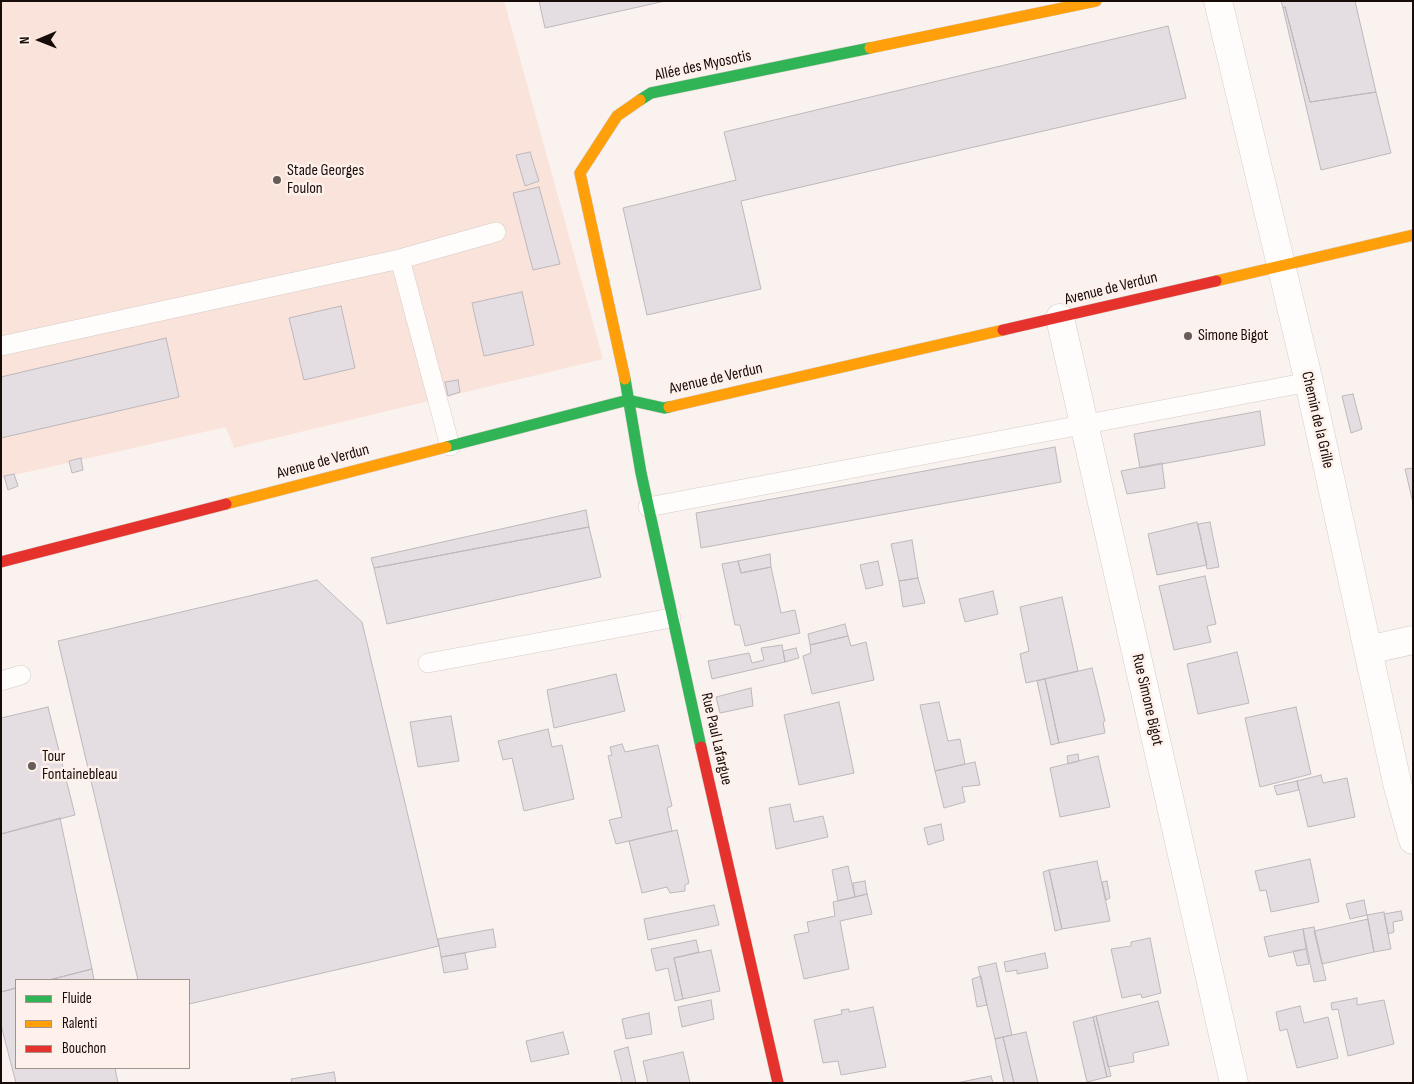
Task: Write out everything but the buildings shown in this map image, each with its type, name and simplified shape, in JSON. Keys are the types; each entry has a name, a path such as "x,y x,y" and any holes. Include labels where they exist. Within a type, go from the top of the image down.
{"street":[{"name":"Allée des Myosotis","path":"628,400 622,360 580,173 617,116 651,93 1096,1"},
{"name":"Chemin de la Grille","path":"1218,1 1309,382 1398,787 1413,840"},
{"name":"Avenue de Verdun","path":"1,562 628,400 664,408 1413,235"},
{"name":"Rue Simone Bigot","path":"1060,318 1234,1083"},
{"name":"Rue Paul Lafargue","path":"628,400 671,618 778,1083"},
{"path":"1368,650 1413,640"}],"lane":[{"path":"1,346 400,259 496,232"},
{"path":"400,259 450,446"},
{"path":"648,507 1309,382"},
{"path":"428,663 671,618"},
{"path":"1,681 21,676"}],"shaded area":[{"name":"Stade Georges Foulon","path":"1,1 504,1 603,359 234,448 226,427 1,478"}],"traffic: fast":[{"path":"640,100 651,93 870,48"},
{"path":"625,379 641,473 701,747"},
{"path":"446,447 628,400 664,408 669,407"}],"traffic: slow":[{"path":"870,48 1096,1"},
{"path":"625,379 580,173 617,116 640,100"},
{"path":"1216,281 1413,235"},
{"path":"669,407 1003,330"},
{"path":"226,504 446,447"}],"traffic: jam":[{"path":"1003,330 1216,281"},
{"path":"1,562 226,504"},
{"path":"701,747 778,1083"}],"place":[{"name":"Stade Georges Foulon","path":"277,180"},
{"name":"Simone Bigot","path":"1188,336"},
{"name":"Tour Fontainebleau","path":"32,766"}]}
